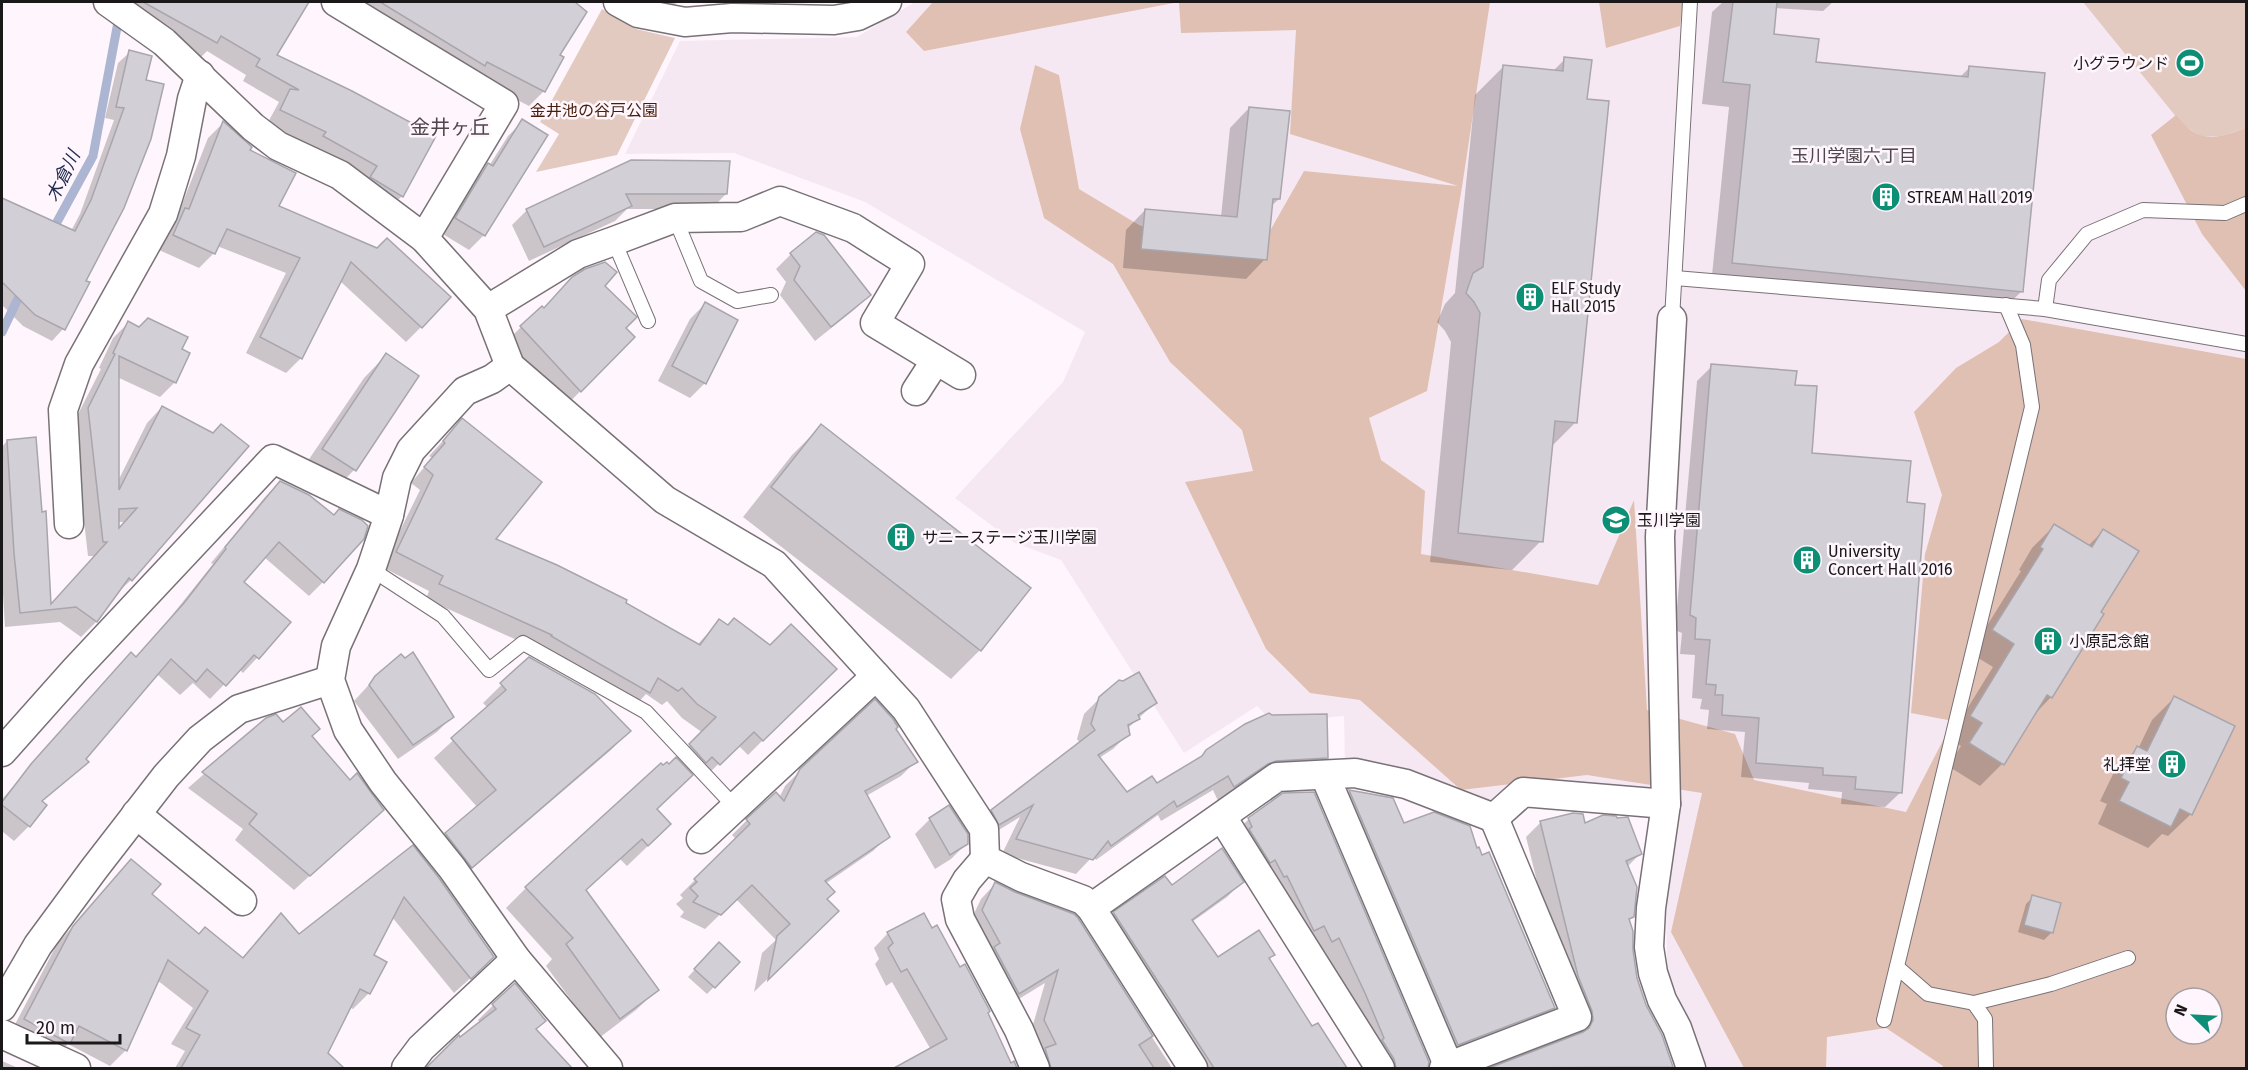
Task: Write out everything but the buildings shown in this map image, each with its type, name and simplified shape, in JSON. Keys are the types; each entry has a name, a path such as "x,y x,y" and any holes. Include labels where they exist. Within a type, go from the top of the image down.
{"street":[{"path":"108,2 164,42 253,128 278,146 340,174 424,238 489,309 510,366 664,500 774,564 906,709 984,829 986,859 967,880 956,899 960,919 1019,1030 1035,1068"},
{"path":"336,2 504,104 424,238"},
{"path":"618,2 638,13 685,22 732,18 834,20 854,9 887,2"},
{"path":"69,524 63,410 79,364 163,214 181,156 192,99 200,75"},
{"path":"489,309 578,254 675,218 741,217 780,201 853,228 910,264 875,323 961,375"},
{"path":"1672,319 1660,537 1666,804 1651,908 1649,947 1653,973 1662,1000 1677,1028 1691,1068"},
{"path":"916,391 936,360"},
{"path":"510,366 492,379 465,391 411,450 398,478 389,515 371,569 336,646 330,680 348,730 383,782 452,868 516,959 608,1068"},
{"path":"2,753 75,670 273,459 389,515"},
{"path":"701,839 876,676"},
{"path":"2,1007 38,945 136,814 166,776 200,739 239,709 330,680"},
{"path":"1091,908 1277,777 1355,773 1406,784 1494,818 1577,1017 1447,1067 1325,776"},
{"path":"1494,818 1523,792 1666,804"},
{"path":"136,814 242,902"},
{"path":"1222,817 1380,1068"},
{"path":"986,859 1021,877 1083,900 1091,908 1193,1068"},
{"path":"406,1068 421,1048 516,959"},
{"path":"2,1034 75,1068"}],"lane":[{"path":"1672,319 1690,2"},
{"path":"2045,309 2049,280 2087,234 2143,210 2225,213 2247,204"},
{"path":"675,218 700,281 737,301 771,295"},
{"path":"614,241 648,321"},
{"path":"1675,278 2045,309 2247,344"},
{"path":"1884,1020 2032,407 2023,345 2006,305"},
{"path":"371,569 443,616 489,670 523,643 646,712 735,807"},
{"path":"1897,967 1928,994 1974,1003 2051,984 2128,958"},
{"path":"1974,1003 1985,1020 1986,1068"}],"shaded area":[{"name":"玉川学園","path":"915,2 2246,2 2246,1068 1705,1068 1667,968 1666,909 1681,795 1519,782 1488,805 1345,768 1344,716 1273,722 1257,706 1184,753 1061,560 1015,543 955,498 1063,382 1085,332 865,202 734,153 625,154 680,41 857,37"},
{"path":"933,2 1179,2 924,51 906,32"},
{"path":"1179,2 1490,2 1462,187 1427,391 1369,418 1381,460 1425,491 1421,554 1598,585 1634,500 1647,710 1735,734 1754,780 1906,812 1953,721 1911,713 1925,554 1942,495 1914,412 1956,368 1999,342 2022,319 2246,359 2246,1068 1943,1068 1886,1028 1827,1037 1826,1068 1744,1068 1671,932 1702,793 1587,775 1461,790 1360,700 1310,693 1266,649 1185,482 1253,471 1242,430 1170,362 1113,264 1044,218 1020,129 1035,65 1059,75 1079,189 1139,225 1198,246 1259,250 1304,171 1458,186 1290,134 1296,30 1181,33"},
{"path":"1599,2 1683,2 1680,26 1606,48"},
{"path":"2176,115 2193,131 2208,137 2225,135 2246,128 2246,291 2202,234 2151,135"}],"green space":[{"name":"小グラウンド","path":"2083,2 2246,2 2246,128 2221,136 2202,137 2182,124"},
{"name":"金井池の谷戸公園","path":"602,9 636,29 675,38 617,155 536,172 559,134 540,122"}],"waterway":[{"name":"木倉川","path":"51,233 93,156 118,22"},
{"name":"木倉川","path":"2,332 23,288"}],"place":[{"name":"小グラウンド","path":"2190,63"},
{"name":"STREAM Hall 2019","path":"1886,197"},
{"name":"ELF Study Hall 2015","path":"1530,297"},
{"name":"玉川学園","path":"1616,520"},
{"name":"サニーステージ玉川学園","path":"901,537"},
{"name":"University Concert Hall 2016","path":"1807,560"},
{"name":"小原記念館","path":"2048,641"},
{"name":"礼拝堂","path":"2172,764"}],"district":[{"name":"金井ヶ丘","path":"450,127"},
{"name":"玉川学園六丁目","path":"1854,156"}]}
